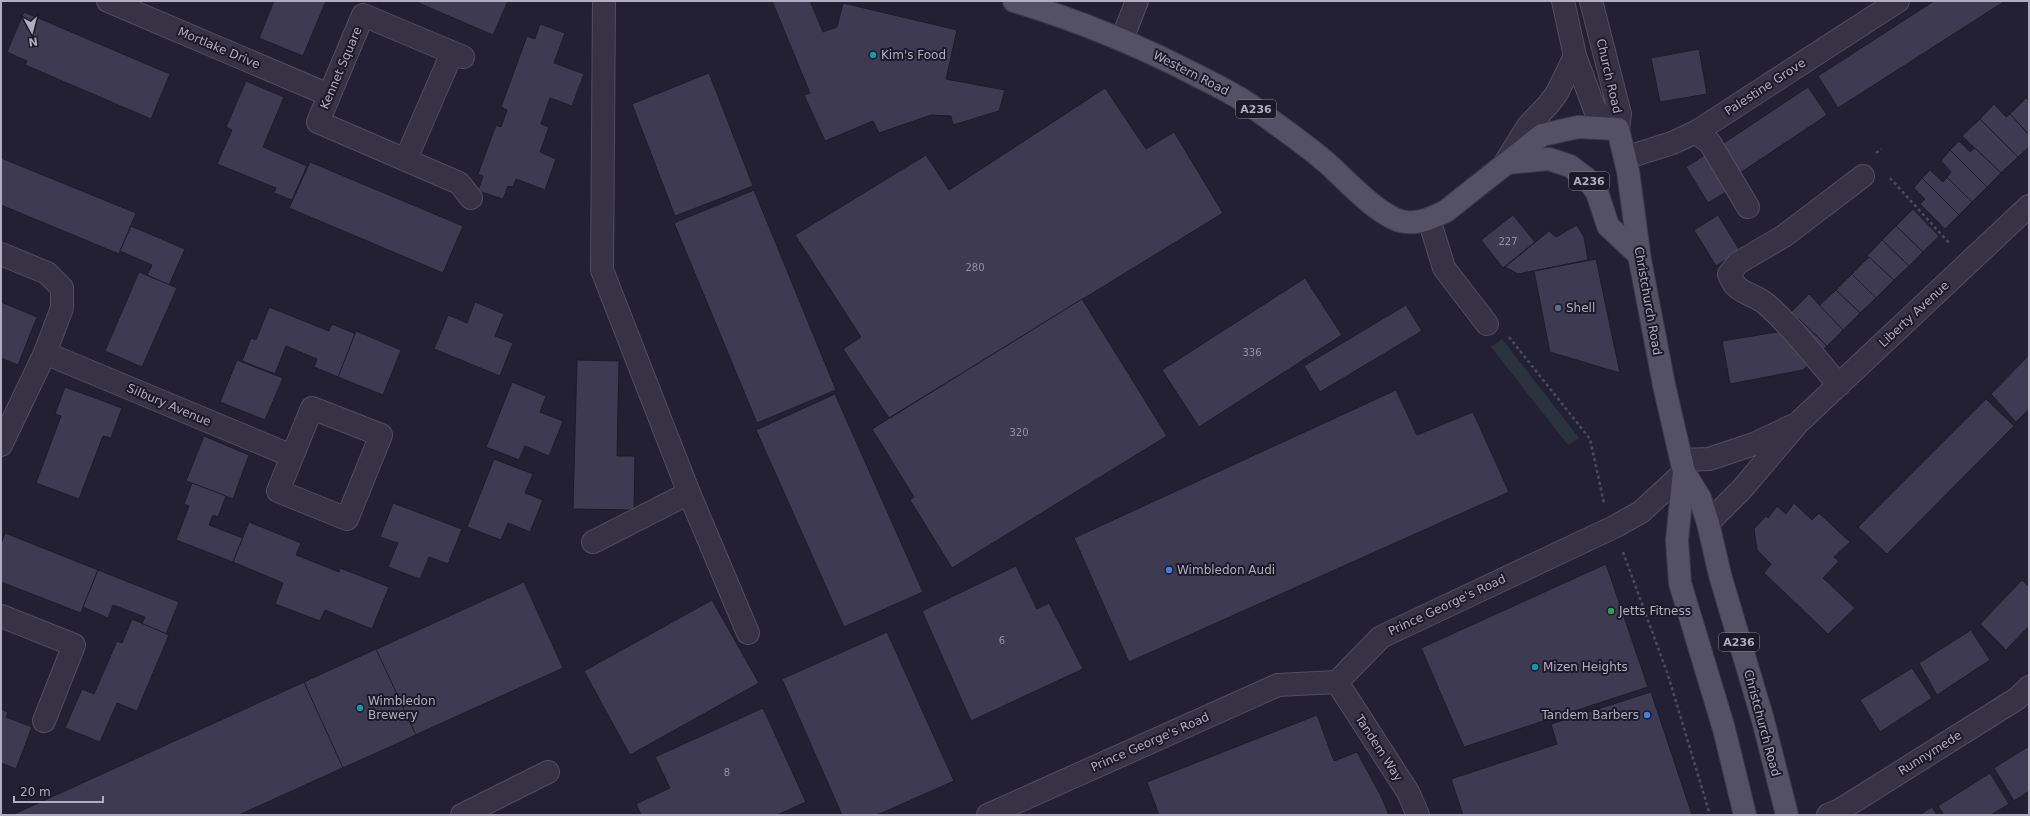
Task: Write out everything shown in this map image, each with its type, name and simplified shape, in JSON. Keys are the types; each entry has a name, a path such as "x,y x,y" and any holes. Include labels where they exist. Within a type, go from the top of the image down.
{"main road":[{"name":"Western Road","path":"1014,1 1065,16 1122,39 1220,87 1255,108 1325,162 1380,210 1394,219 1405,223 1429,219 1446,211 1542,135 1578,128 1618,129"},
{"name":"Christchurch Road","path":"1618,129 1625,158 1639,255 1664,385 1683,466 1700,498 1708,523 1720,575 1763,720 1787,815"},
{"name":"A236","path":"1505,164 1549,159 1570,166 1586,178 1597,192 1608,226 1639,255"},
{"name":"Christchurch Road","path":"1683,466 1677,540 1680,583 1724,729 1745,815"}],"street":[{"name":"Mortlake Drive","path":"108,1 329,95"},
{"path":"604,1 602,270 689,493 748,633"},
{"path":"1122,39 1137,1"},
{"name":"Church Road","path":"1563,1 1575,56 1595,110 1618,129"},
{"name":"Church Road","path":"1591,1 1620,114 1618,129"},
{"name":"Palestine Grove","path":"1625,158 1672,143 1696,132 1898,1"},
{"name":"Kennet Square","path":"406,159 457,55 363,15 318,122 459,183 471,198"},
{"name":"Western Road","path":"1505,164 1528,126 1548,105 1557,92 1575,56"},
{"path":"1696,132 1710,143 1748,207"},
{"path":"1839,385 1765,303 1741,291 1732,283 1728,274 1738,262 1784,236 1867,167"},
{"name":"Liberty Avenue","path":"1708,523 1742,489 1798,423 2029,206"},
{"path":"1429,219 1444,268 1487,324"},
{"path":"1,254 47,273 62,288 62,308 45,353 4,438"},
{"name":"Silbury Avenue","path":"45,353 292,456"},
{"path":"312,408 381,435 347,519 278,491 292,456 312,408"},
{"name":"Liberty Avenue","path":"1683,466 1754,444 1798,423"},
{"name":"Prince George's Road","path":"988,815 1278,685 1337,682 1380,637 1614,527 1641,512 1683,466"},
{"path":"593,542 689,493"},
{"path":"1,616 74,644 44,721"},
{"name":"Tandem Way","path":"1337,682 1408,792 1418,815"},
{"name":"Runnymede","path":"1828,815 1840,810 2018,698 2029,687"},
{"path":"462,815 548,772"}],"path":[{"path":"1867,167 1881,149"},
{"path":"1886,175 1967,264"},
{"path":"1487,324 1506,334 1590,439 1605,510 1614,527 1668,675 1710,815"}],"shaded area":[{"path":"1502,339 1579,438 1568,445 1491,347"}],"building":[{"path":"274,1 326,1 303,56 259,38"},
{"path":"414,1 508,1 493,35"},
{"name":"Kim's Food","path":"772,1 810,1 823,32 837,27 843,3 957,30 946,79 1005,90 999,111 953,125 951,116 931,115 879,133 873,121 825,141 804,95 810,93"},
{"path":"1934,1 2005,1 1838,108 1818,76"},
{"path":"24,12 170,74 151,119 25,65 27,61 7,52"},
{"path":"540,24 565,33 554,63 584,74 572,106 550,98 541,124 549,127 540,152 556,159 545,190 516,179 513,187 508,186 503,199 478,191 483,176 478,174 496,125 501,127 507,110 501,107 527,36 535,39"},
{"path":"1699,49 1707,94 1660,102 1651,58"},
{"path":"709,73 753,186 675,216 632,104"},
{"path":"246,81 284,97 263,147 307,166 292,200 274,193 276,188 217,164 232,130 226,127"},
{"path":"1808,87 1827,115 1740,173 1721,145"},
{"path":"1105,88 1146,149 1174,132 1223,213 889,418 843,349 861,337 795,235 926,155 949,190"},
{"path":"2026,98 2029,101 2029,135 2010,114"},
{"path":"1994,104 2006,117 2010,114 2029,135 2029,147 2018,157 1980,119"},
{"path":"1980,119 2018,157 2001,173 1962,136"},
{"path":"1959,141 1970,152 1975,148 2001,173 1987,187 1950,150"},
{"path":"1950,150 1987,187 1972,202 1947,177 1951,172 1941,161"},
{"path":"1711,151 1734,187 1708,203 1686,167"},
{"path":"1,158 136,213 119,254 1,205"},
{"path":"310,162 463,226 443,273 289,208"},
{"path":"1930,170 1943,182 1947,177 1972,202 1959,215 1922,178"},
{"path":"1922,178 1959,215 1945,229 1920,204 1925,199 1914,188"},
{"path":"754,190 836,390 757,423 674,223"},
{"path":"1913,209 1939,236 1923,252 1896,226"},
{"path":"1513,215 1535,242 1503,268 1481,240"},
{"path":"1718,215 1740,251 1716,266 1694,230"},
{"path":"1577,225 1584,237 1588,260 1518,274 1505,267 1549,231 1556,237"},
{"path":"131,226 185,249 169,285 147,275 152,265 120,251"},
{"path":"1896,226 1923,252 1909,266 1882,240"},
{"path":"1882,240 1909,266 1894,280 1867,256"},
{"path":"1869,257 1894,280 1876,298 1852,274"},
{"path":"1596,259 1620,373 1550,352 1534,271"},
{"path":"139,272 177,288 142,367 105,351"},
{"path":"1852,274 1876,298 1860,313 1836,290"},
{"path":"1305,278 1342,335 1199,427 1162,370"},
{"path":"1836,290 1860,313 1843,330 1819,306"},
{"path":"1809,294 1843,330 1827,346 1791,312"},
{"path":"1082,299 1167,436 952,568 910,500 914,497 872,429"},
{"path":"1,302 37,317 18,365 1,358"},
{"path":"475,302 504,314 495,336 513,343 500,376 434,349 448,315 467,323"},
{"path":"1406,305 1422,331 1320,392 1304,366"},
{"path":"269,307 329,331 332,324 356,334 338,377 314,367 317,359 286,346 275,374 242,361 251,338 256,340"},
{"path":"1799,319 1827,346 1803,370 1730,384 1722,341 1789,330"},
{"path":"356,331 401,350 383,395 338,377"},
{"path":"2029,355 2029,409 2016,422 1991,394"},
{"path":"237,360 283,378 265,420 220,402"},
{"path":"577,360 619,361 617,456 635,456 634,510 573,509"},
{"path":"512,382 546,396 540,412 563,421 549,456 525,446 519,460 486,447"},
{"path":"65,387 122,408 111,438 103,436 79,499 36,483 61,416 55,414"},
{"path":"1396,390 1417,435 1473,412 1509,492 1129,662 1074,538"},
{"path":"835,394 923,592 844,627 756,430"},
{"path":"1986,399 2014,426 1887,554 1858,527"},
{"path":"204,436 249,455 233,499 186,481"},
{"path":"494,459 533,474 525,493 543,500 530,532 508,523 501,540 467,527"},
{"path":"192,483 226,496 218,517 213,515 209,525 243,538 233,562 176,540 189,506 184,504"},
{"path":"393,503 462,529 448,564 429,557 420,579 388,567 398,543 380,537"},
{"path":"1794,503 1812,520 1819,513 1850,542 1834,557 1839,561 1823,578 1855,608 1828,634 1764,573 1771,564 1757,550 1754,529 1766,516 1768,518 1777,506 1786,514"},
{"path":"249,522 301,543 296,555 339,572 340,568 389,587 372,629 325,610 320,621 275,604 283,583 233,562"},
{"path":"5,533 98,570 81,613 1,582 1,544"},
{"name":"Mizen Heights","path":"1606,564 1648,687 1464,747 1421,648"},
{"path":"1016,566 1037,609 1049,603 1083,669 971,721 922,611"},
{"path":"98,570 179,602 166,634 142,624 145,617 113,605 108,618 83,607"},
{"path":"2022,580 2029,587 2029,626 2006,650 1980,624"},
{"path":"524,582 563,668 239,815 12,815"},
{"path":"712,600 759,683 630,755 584,671"},
{"path":"132,619 169,635 137,711 117,703 100,742 65,728 82,689 94,694 117,641 122,643"},
{"path":"1971,630 1990,660 1937,695 1919,663"},
{"path":"887,632 954,781 877,815 842,815 782,679"},
{"name":"Wimbledon Brewery","path":"376,649 416,735 343,768 304,682"},
{"path":"1912,668 1932,698 1880,732 1860,700"},
{"path":"1651,692 1692,815 1463,815 1451,779 1557,744 1551,724"},
{"path":"763,708 806,802 777,815 641,815 636,804 670,788 655,757"},
{"path":"1,709 8,712 6,717 32,727 16,769 1,763"},
{"path":"1317,715 1334,761 1357,752 1381,796 1389,815 1159,815 1147,782"},
{"path":"2029,746 2029,791 2014,801 1994,768"},
{"path":"1990,773 2009,804 1991,815 1944,815 1938,806"},
{"path":"1932,807 1937,815 1919,815"}],"place":[{"name":"Kim's Food","path":"873,55"},
{"name":"Shell","path":"1558,308"},
{"name":"Wimbledon Audi","path":"1169,570"},
{"name":"Jetts Fitness","path":"1611,611"},
{"name":"Mizen Heights","path":"1535,667"},
{"name":"Wimbledon Brewery","path":"360,708"},
{"name":"Tandem Barbers","path":"1647,715"}]}
